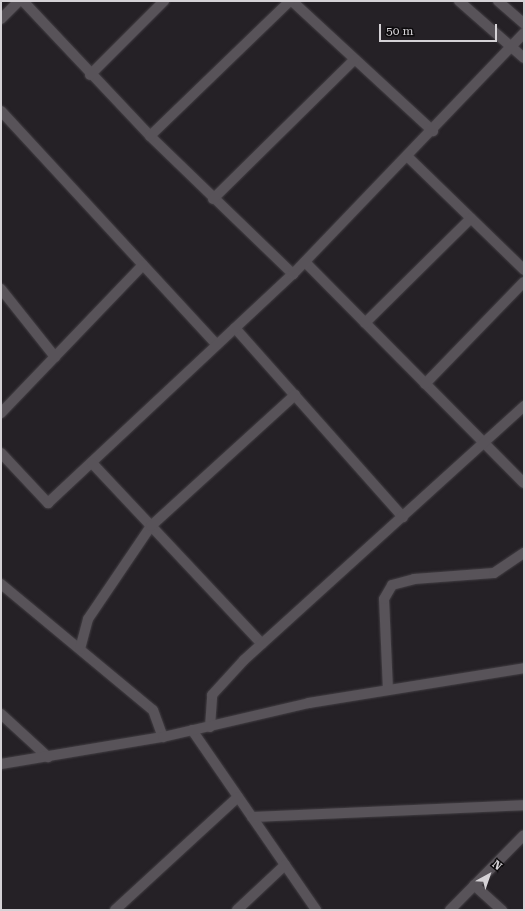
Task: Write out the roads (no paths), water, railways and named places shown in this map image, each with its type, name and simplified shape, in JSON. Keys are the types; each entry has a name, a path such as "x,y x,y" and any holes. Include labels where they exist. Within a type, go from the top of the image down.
{"street":[{"path":"1,19 21,1 90,75 150,136 213,199 293,274"},
{"path":"90,75 164,1"},
{"path":"150,136 291,1 433,131"},
{"path":"459,1 524,58"},
{"path":"498,1 524,24"},
{"path":"1,453 48,503 293,274 433,131 524,33"},
{"path":"213,199 355,59"},
{"path":"1,111 217,345"},
{"path":"408,157 524,270"},
{"path":"365,324 471,218"},
{"path":"305,262 524,483"},
{"path":"1,413 143,265"},
{"path":"425,384 524,282"},
{"path":"1,289 55,357"},
{"path":"235,328 403,518"},
{"path":"80,649 88,619 151,526 295,396"},
{"path":"210,727 212,695 262,644 403,518 524,406"},
{"path":"92,463 262,644"},
{"path":"388,690 384,600 392,585 414,579 494,573 524,553"},
{"path":"1,584 152,710 163,738"},
{"path":"1,764 163,738 309,703 524,668"},
{"path":"1,714 48,756"},
{"path":"192,730 316,910"},
{"path":"115,910 238,797"},
{"path":"252,817 524,805"},
{"path":"450,910 524,835"},
{"path":"237,910 284,864"},
{"path":"474,885 502,910"}]}
